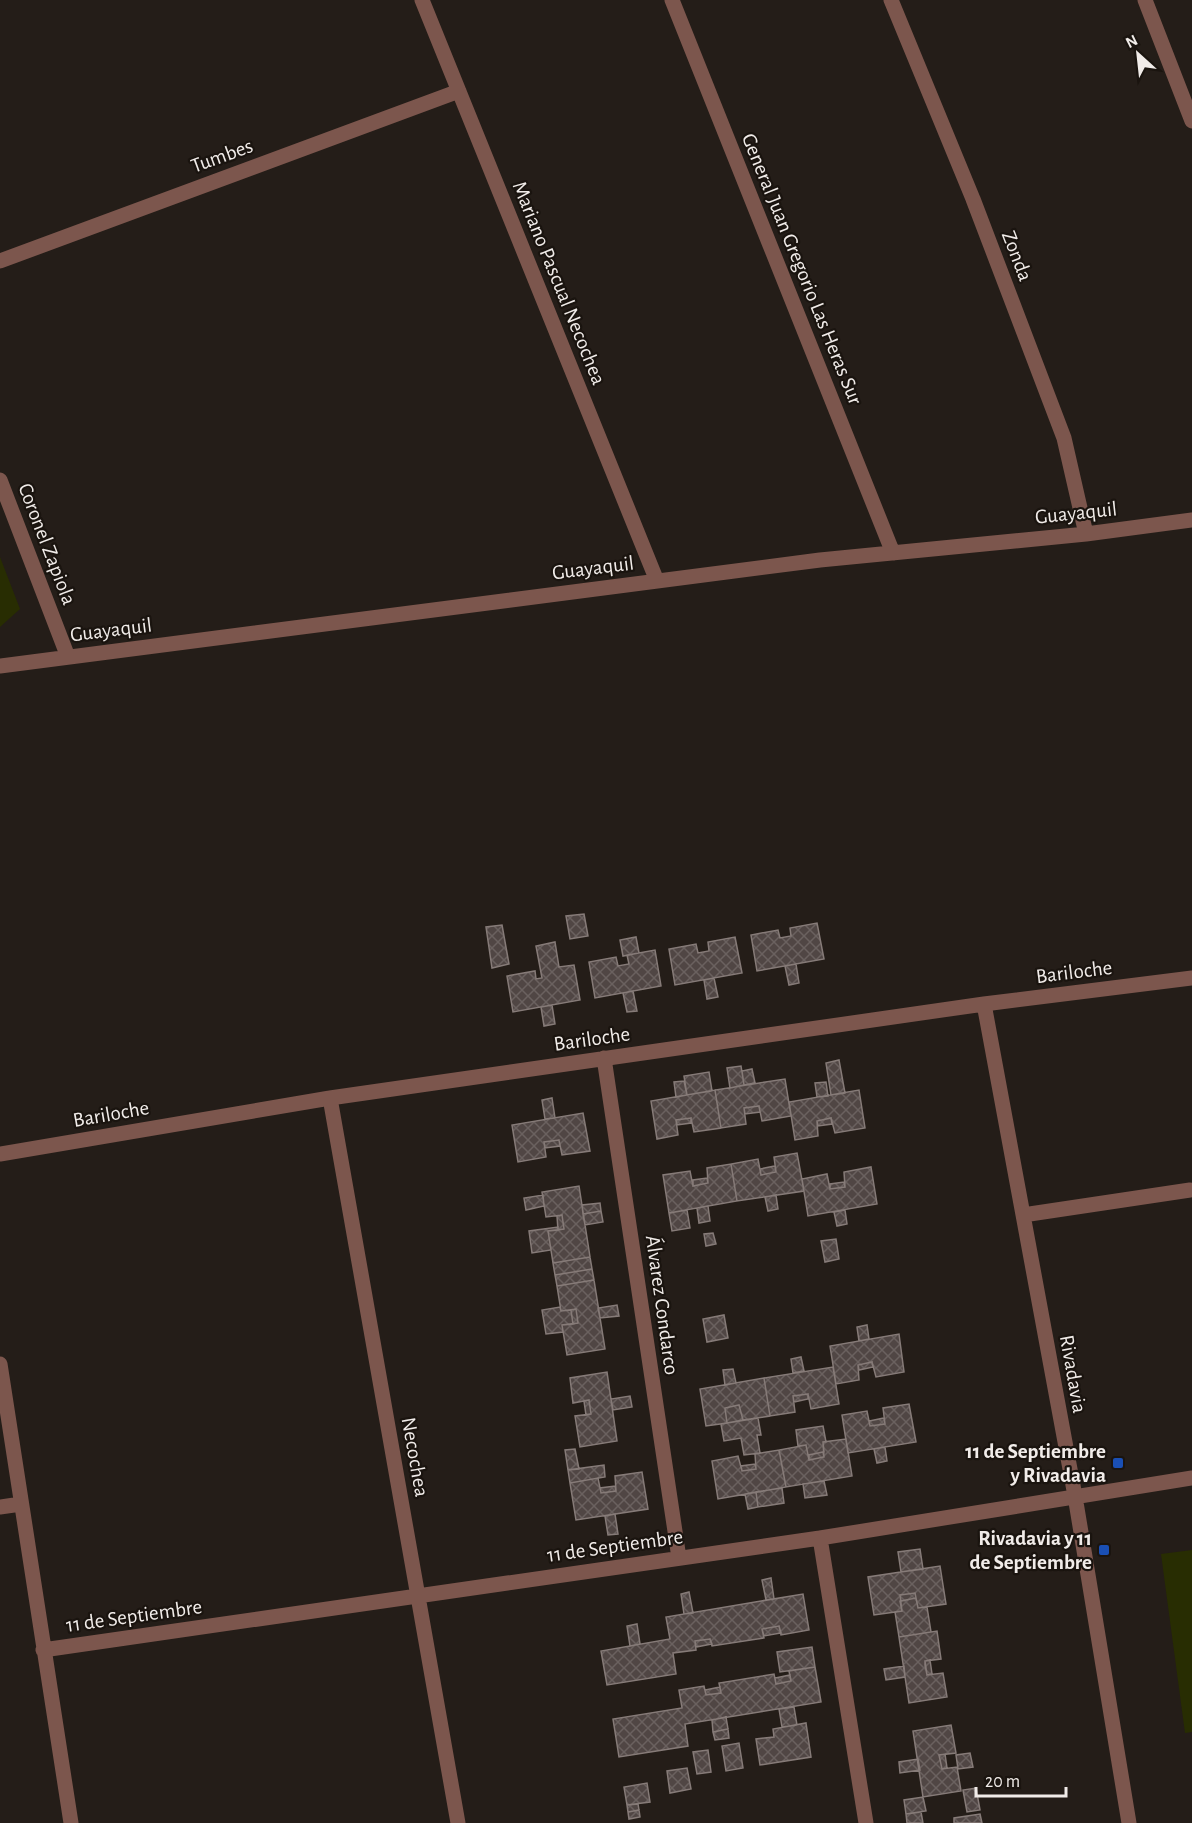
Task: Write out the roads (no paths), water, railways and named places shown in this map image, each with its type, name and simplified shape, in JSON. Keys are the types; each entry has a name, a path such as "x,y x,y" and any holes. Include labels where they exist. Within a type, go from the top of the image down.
{"street":[{"name":"Mariano Pascual Necochea","path":"423,0 657,581"},
{"name":"General Juan Gregorio Las Heras Sur","path":"672,0 893,553"},
{"name":"Zonda","path":"891,0 973,198 1064,438 1086,534"},
{"path":"1145,0 1192,121"},
{"name":"Tumbes","path":"0,261 459,91"},
{"name":"Coronel Zapiola","path":"0,480 68,657"},
{"name":"Guayaquil","path":"0,666 657,581 893,553 1086,534 1192,520"},
{"name":"Bariloche","path":"0,1154 330,1098 984,1004 1192,978"},
{"name":"Rivadavia","path":"984,1004 1074,1496 1129,1823"},
{"name":"Álvarez Condarco","path":"604,1058 679,1558"},
{"name":"Necochea","path":"330,1098 458,1823"},
{"path":"1023,1215 1190,1190"},
{"path":"0,1364 71,1823"},
{"name":"11 de Septiembre","path":"43,1650 820,1538 1192,1478"},
{"path":"0,1507 21,1504"},
{"path":"820,1538 866,1823"}],"place":[{"name":"11 de Septiembre y Rivadavia","path":"1118,1463"},
{"name":"Rivadavia y 11 de Septiembre","path":"1104,1550"}]}
